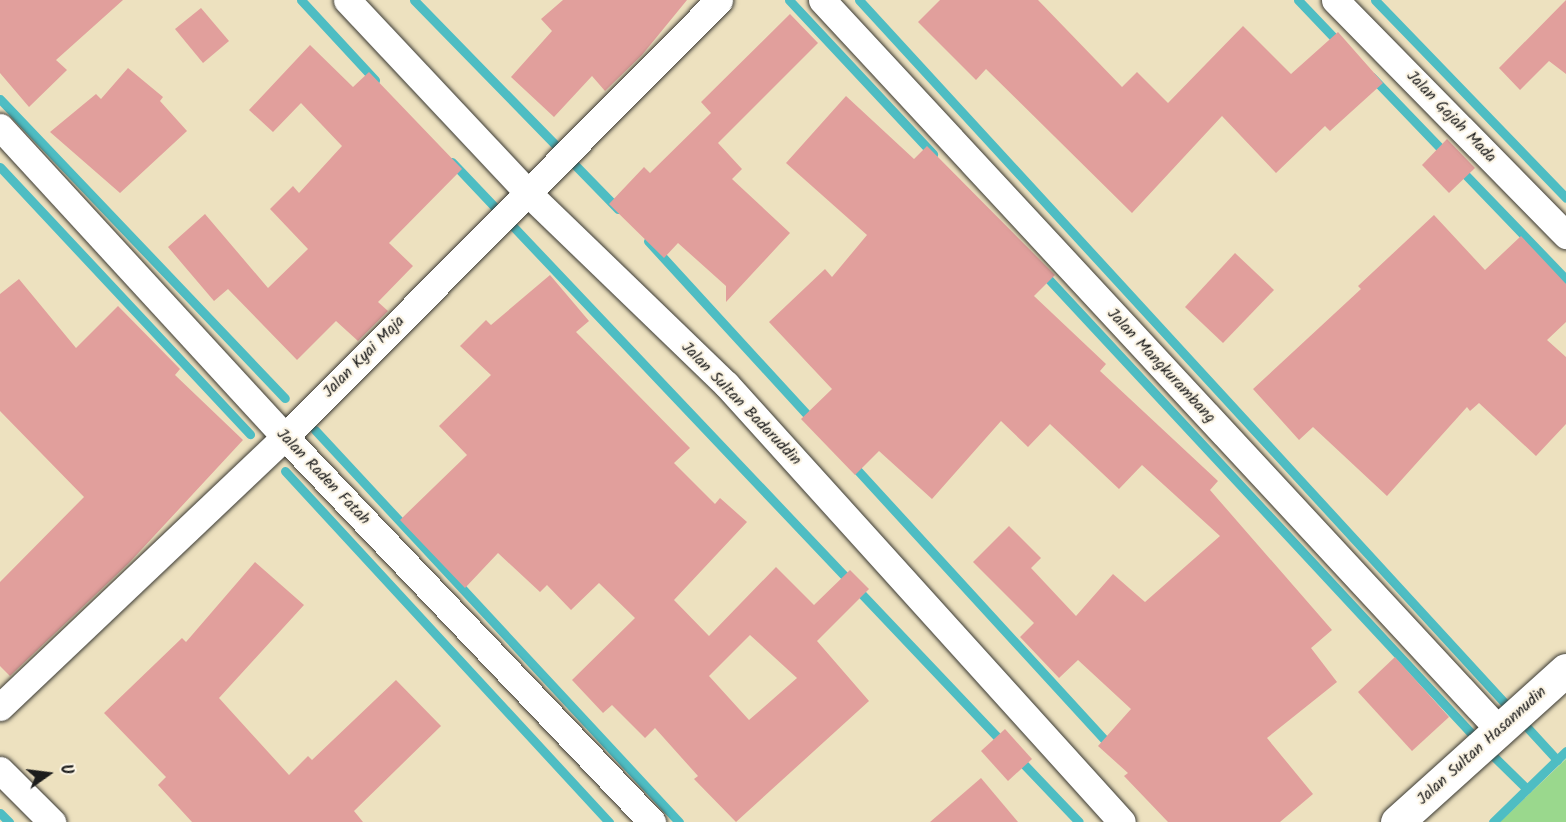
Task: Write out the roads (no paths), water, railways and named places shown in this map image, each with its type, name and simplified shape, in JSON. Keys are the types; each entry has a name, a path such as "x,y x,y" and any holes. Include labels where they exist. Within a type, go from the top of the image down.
{"street":[{"name":"Jalan Sultan Badaruddin","path":"347,0 528,193 726,384 1122,822"},
{"name":"Jalan Kyai Maja","path":"0,706 285,437 719,0"},
{"name":"Jalan Mangkurambang","path":"822,0 1501,732"},
{"name":"Jalan Gajah Mada","path":"1335,0 1566,235"},
{"name":"Jalan Raden Fatah","path":"0,127 285,437 652,822"},
{"name":"Jalan Sultan Hasannudin","path":"1397,822 1501,732 1566,669"},
{"path":"0,770 52,822"}],"waterway":[{"path":"301,0 375,80"},
{"path":"414,0 618,209"},
{"path":"789,0 933,154"},
{"path":"859,0 1557,760"},
{"path":"1298,0 1340,44"},
{"path":"1375,0 1566,198"},
{"path":"1372,77 1448,156"},
{"path":"0,99 285,398"},
{"path":"452,162 1004,744"},
{"path":"0,167 250,434"},
{"path":"1459,168 1566,279"},
{"path":"648,241 815,423"},
{"path":"1042,272 1484,747 1527,789"},
{"path":"315,430 679,822"},
{"path":"850,462 1112,748"},
{"path":"285,471 609,822"},
{"path":"1493,822 1566,751"},
{"path":"1018,758 1079,822"},
{"path":"0,813 9,822"}]}
